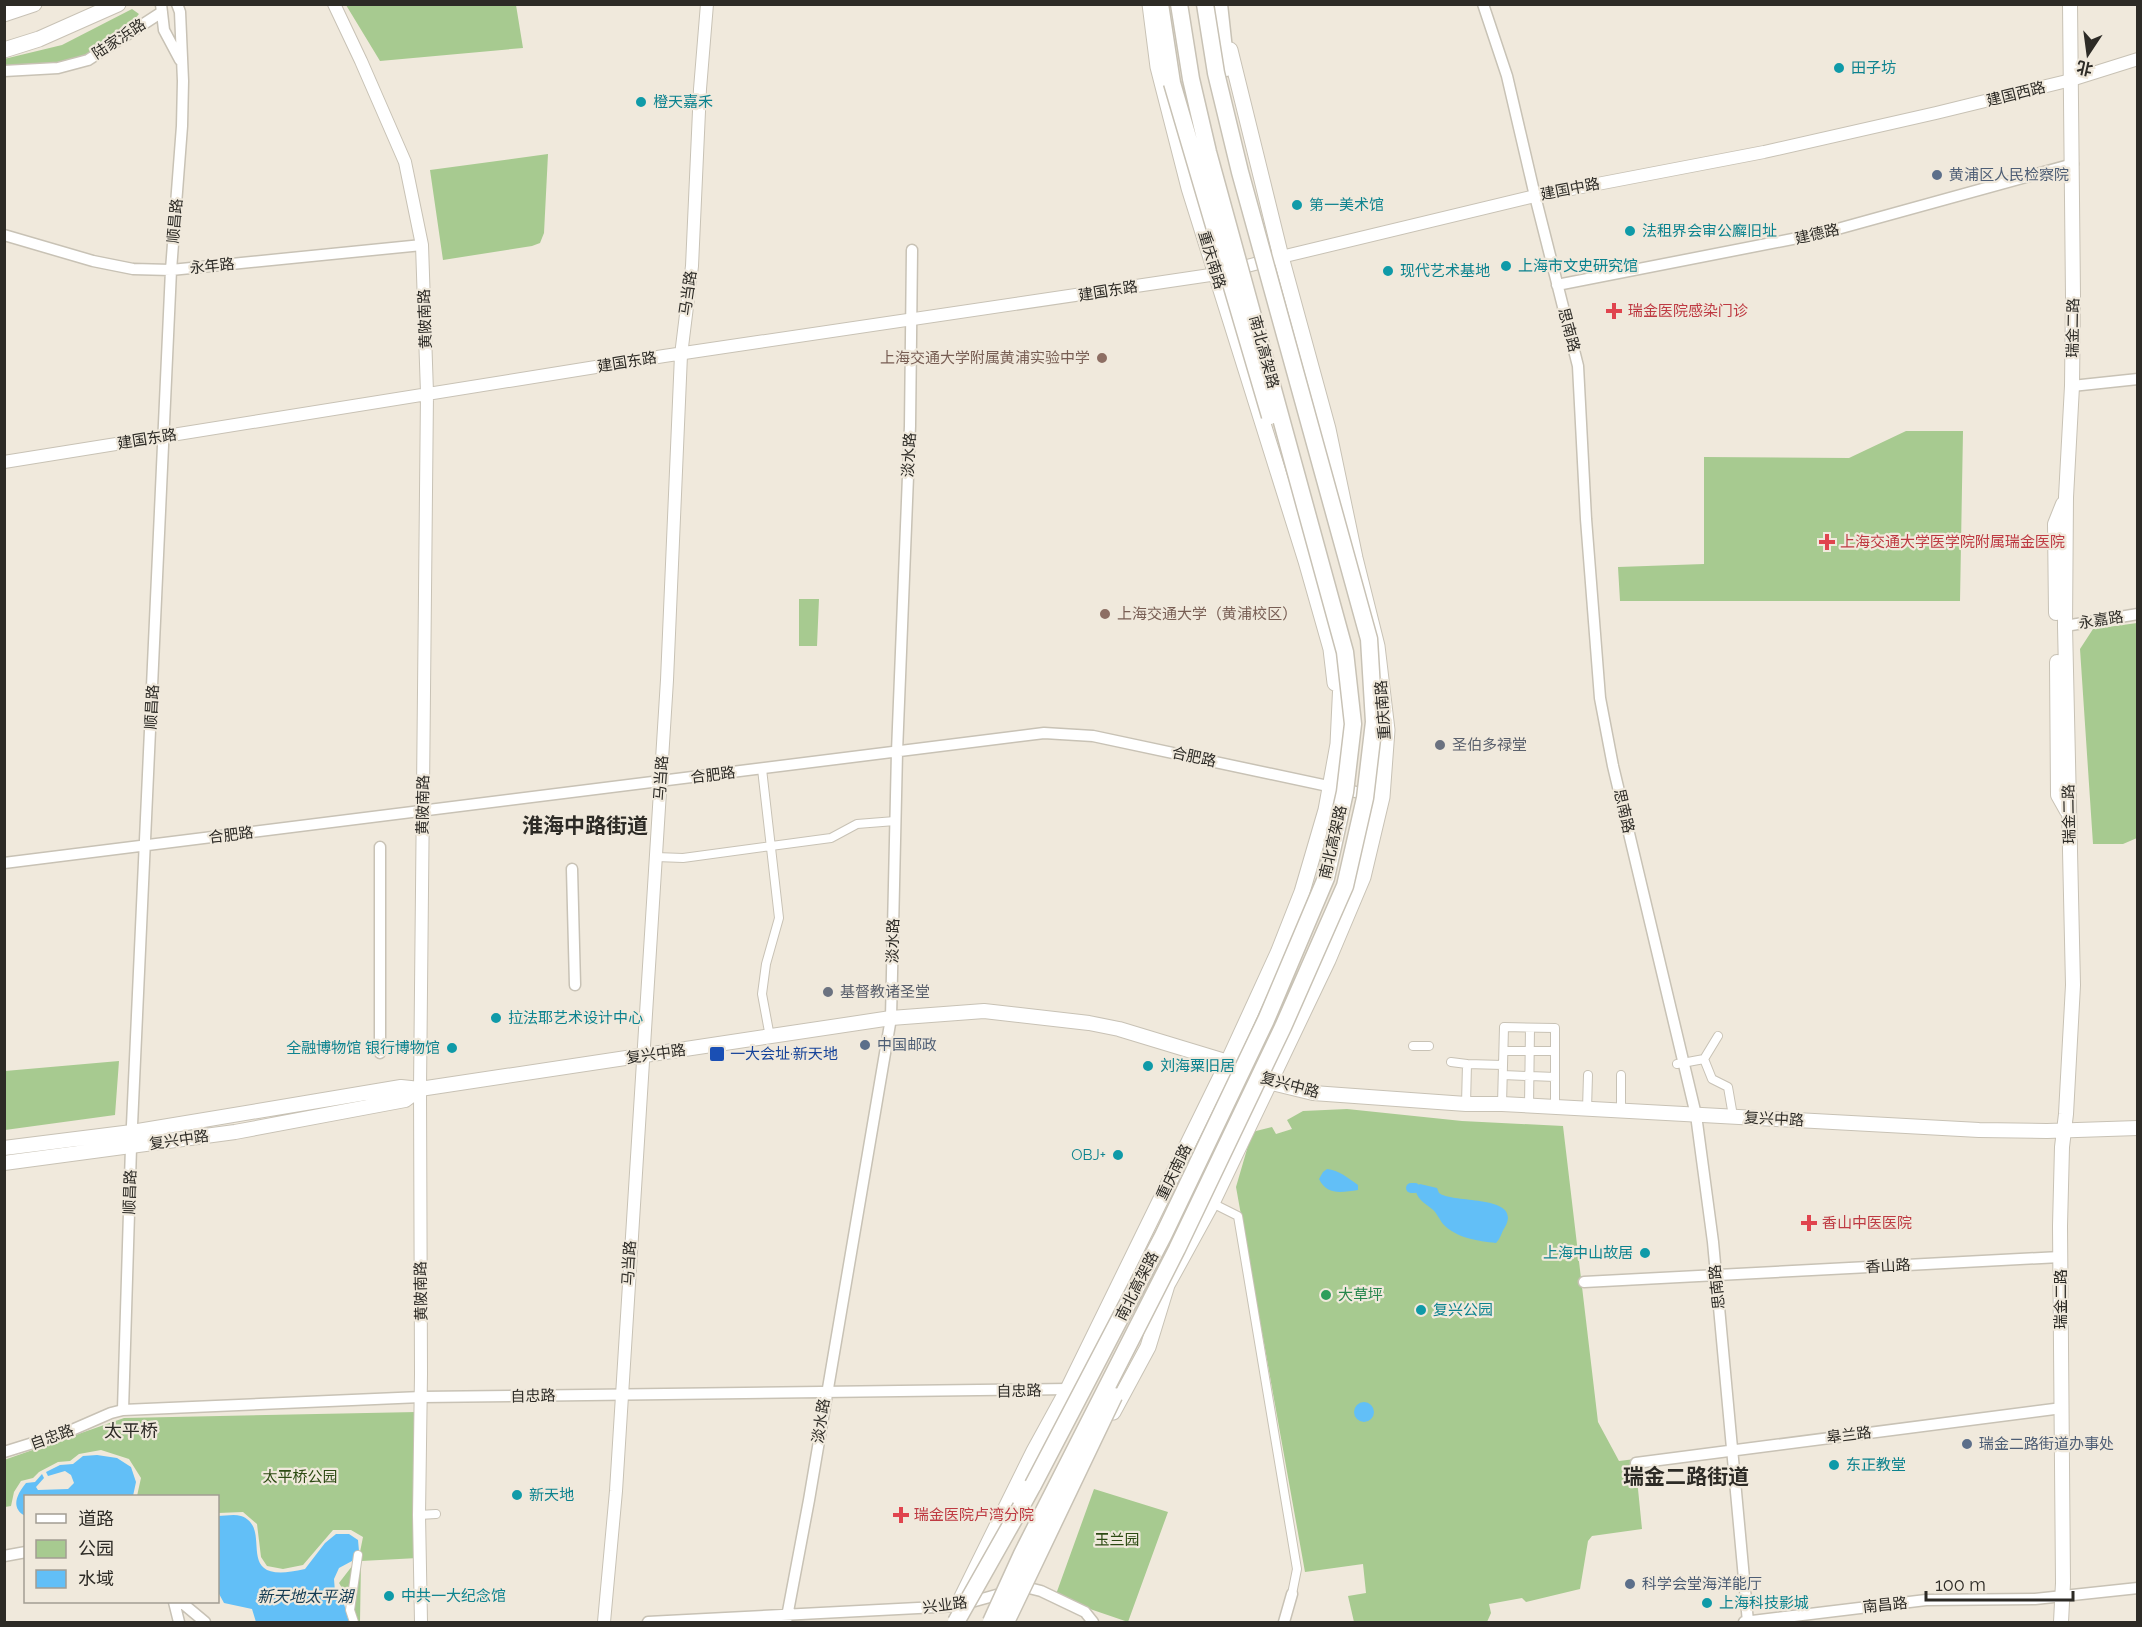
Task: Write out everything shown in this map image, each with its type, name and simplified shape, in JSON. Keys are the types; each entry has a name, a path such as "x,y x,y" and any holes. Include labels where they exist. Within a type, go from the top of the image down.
{"highway":[{"path":"1160,4 1172,83 1217,242 1279,445 1311,526"},
{"name":"南北高架路","path":"970,1623 1021,1507 1168,1225 1266,1020 1326,878 1345,792 1353,724 1345,652 1208,152 1191,79 1179,4"},
{"name":"南北高架路","path":"991,1623 1022,1554 1163,1285 1283,1027 1345,886 1365,798 1374,722 1369,639 1240,172 1216,74 1205,4"},
{"path":"1219,4 1226,68 1246,157 1314,402 1322,464"},
{"path":"1006,1623 1127,1368 1163,1285"},
{"path":"956,1617 1021,1507"}],"main road":[{"path":"4,14 34,4"},
{"path":"4,50 39,39 118,4"},
{"name":"重庆南路","path":"1150,4 1158,67 1189,188 1224,272"},
{"name":"重庆南路","path":"950,1623 956,1617 1034,1452 1068,1389 1228,1062 1278,953 1302,892 1326,810 1338,744 1340,720 1328,638 1247,376 1179,80 1168,4"},
{"name":"重庆南路","path":"1012,1623 1017,1589 1016,1575 1080,1444 1163,1285 1212,1203 1255,1118 1268,1082 1328,960 1364,877 1382,797 1388,730 1377,646 1355,558 1339,512 1274,259 1219,71 1215,21 1219,4"},
{"name":"瑞金二路","path":"2061,1623 2063,1583 2061,1147 2073,985 2065,626 2066,497 2072,386 2073,164 2070,4"},
{"path":"2066,497 2055,524 2058,795 2069,815"},
{"name":"复兴中路","path":"4,1149 234,1132 405,1100 420,1089 891,1018 984,1011 1089,1023 1119,1029 1228,1062 1268,1082 1313,1093 1466,1104 1502,1104 1979,1130 2138,1128"},
{"name":"复兴中路","path":"4,1163 132,1139"},
{"name":"重庆南路","path":"997,1623 1148,1347 1163,1285"},
{"path":"1119,1373 1138,1363"}],"street":[{"name":"顺昌路","path":"123,1410 132,1139 171,270 182,126 180,12 177,4"},
{"name":"黄陂南路","path":"333,4 361,61 405,162 422,245 428,393 420,1089 421,1623"},
{"name":"马当路","path":"604,1623 616,1491 661,781 681,354 692,267 700,89 707,4"},
{"name":"思南路","path":"1483,4 1507,76 1534,196 1578,366 1586,519 1600,698 1613,766 1680,1064 1696,1115 1716,1276 1733,1449 1746,1622"},
{"path":"161,8 164,30 182,63"},
{"name":"陆家浜路","path":"4,71 58,68 88,60 161,8"},
{"name":"建国西路","path":"1892,123 2071,80 2138,59"},
{"name":"建国中路","path":"1249,265 1534,196 1764,152 1892,123"},
{"name":"建德路","path":"1557,285 1823,233 2073,164"},
{"name":"永年路","path":"4,235 93,261 133,268 171,270 422,245"},
{"name":"淡水路","path":"786,1618 809,1500 891,1018 897,752 910,426 912,250"},
{"name":"建国东路","path":"4,462 428,393 1224,272 1249,265"},
{"path":"2072,386 2138,379"},
{"name":"永嘉路","path":"2065,626 2138,614"},
{"name":"合肥路","path":"4,863 1044,733 1078,734 1382,797"},
{"path":"762,769 779,918 766,964 762,994 770,1037"},
{"path":"656,857 683,858 831,838 857,824 895,821"},
{"path":"380,847 380,1053"},
{"path":"572,869 575,985"},
{"path":"1502,1104 1504,1027 1555,1028 1555,1107"},
{"path":"1529,1106 1530,1028"},
{"path":"1680,1064 1704,1059 1718,1036"},
{"path":"1413,1046 1429,1046"},
{"path":"1504,1051 1555,1051"},
{"path":"1704,1059 1712,1079 1728,1087 1733,1116"},
{"path":"1451,1062 1503,1065"},
{"path":"1466,1104 1467,1064"},
{"path":"1503,1075 1555,1077"},
{"path":"1587,1109 1588,1075"},
{"path":"1621,1075 1621,1111"},
{"path":"1212,1203 1238,1216 1297,1569 1284,1623"},
{"name":"香山路","path":"1584,1282 2060,1257"},
{"name":"自忠路","path":"4,1452 65,1433 123,1410 421,1397 1068,1389"},
{"name":"皋兰路","path":"1636,1463 2062,1408"},
{"path":"419,1515 436,1514"},
{"path":"4,1556 24,1552"},
{"path":"354,1623 350,1610 358,1555"},
{"name":"南昌路","path":"1746,1622 1926,1600 2035,1599 2138,1588"},
{"path":"1017,1589 1041,1591 1085,1612 1093,1623"},
{"name":"兴业路","path":"648,1623 786,1618 956,1617 1017,1589"},
{"path":"174,1603 179,1623"},
{"path":"182,1603 205,1623"}],"green space":[{"path":"346,5 516,5 523,48 380,61"},
{"path":"132,9 139,14 131,23 91,53 56,65 5,67 4,59 62,45"},
{"path":"548,154 544,233 540,243 443,260 430,170"},
{"path":"1906,431 1963,431 1960,601 1620,601 1618,567 1704,564 1704,457 1849,458"},
{"path":"799,599 819,599 817,646 799,646"},
{"path":"2137,623 2137,838 2123,844 2093,844 2080,649 2093,629"},
{"path":"119,1061 115,1115 5,1130 5,1071"},
{"name":"复兴公园","path":"1347,1109 1462,1121 1563,1126 1598,1422 1619,1461 1635,1459 1642,1529 1592,1536 1588,1541 1580,1589 1526,1602 1522,1598 1489,1604 1491,1613 1487,1622 1354,1622 1348,1596 1366,1593 1363,1564 1305,1572 1236,1187 1252,1132 1272,1127 1276,1134 1292,1129 1287,1120 1303,1111"},
{"name":"太平桥公园","path":"417,1412 418,1558 361,1561 360,1622 356,1622 348,1598 339,1583 359,1557 363,1537 351,1530 333,1530 303,1565 283,1569 267,1566 261,1557 257,1524 243,1512 219,1513 219,1495 137,1495 141,1478 129,1459 101,1450 79,1454 70,1461 58,1462 39,1472 33,1478 21,1481 14,1492 11,1506 5,1507 4,1460 124,1418"},
{"name":"玉兰园","path":"1094,1489 1168,1512 1128,1622 1055,1597"}],"water":[{"path":"1327,1169 1347,1177 1358,1185 1358,1190 1336,1192 1326,1188 1319,1179"},
{"path":"1420,1184 1437,1188 1439,1193 1447,1196 1484,1202 1504,1209 1508,1217 1498,1241 1496,1243 1475,1240 1448,1229 1434,1211 1419,1198 1415,1188"},
{"path":"1364,1402 1371,1405 1374,1412 1371,1419 1364,1422 1357,1419 1354,1412 1357,1405"},
{"path":"97,1455 117,1458 131,1467 136,1482 133,1495 24,1495 24,1515 20,1513 16,1501 26,1483 35,1482 42,1474 44,1478 36,1487 38,1490 68,1489 74,1483 71,1475 65,1471 48,1476 46,1472 60,1465 73,1464 83,1456"},
{"name":"新天地太平湖","path":"238,1515 251,1522 260,1563 267,1570 282,1572 305,1569 325,1543 336,1534 349,1534 358,1540 359,1551 352,1561 339,1568 334,1579 335,1592 344,1604 349,1622 256,1622 252,1609 224,1603 219,1594 219,1516"}],"place":[{"name":"田子坊","path":"1839,68"},
{"name":"橙天嘉禾","path":"641,102"},
{"name":"黄浦区人民检察院","path":"1937,175"},
{"name":"第一美术馆","path":"1297,205"},
{"name":"法租界会审公廨旧址","path":"1630,231"},
{"name":"上海市文史研究馆","path":"1506,266"},
{"name":"现代艺术基地","path":"1388,271"},
{"name":"瑞金医院感染门诊","path":"1614,311"},
{"name":"上海交通大学附属黄浦实验中学","path":"1102,358"},
{"name":"上海交通大学医学院附属瑞金医院","path":"1827,542"},
{"name":"上海交通大学（黄浦校区）","path":"1105,614"},
{"name":"圣伯多禄堂","path":"1440,745"},
{"name":"基督教诸圣堂","path":"828,992"},
{"name":"拉法耶艺术设计中心","path":"496,1018"},
{"name":"中国邮政","path":"865,1045"},
{"name":"全融博物馆 银行博物馆","path":"452,1048"},
{"name":"一大会址·新天地","path":"717,1054"},
{"name":"刘海粟旧居","path":"1148,1066"},
{"name":"OBJ+","path":"1118,1155"},
{"name":"香山中医医院","path":"1809,1223"},
{"name":"上海中山故居","path":"1645,1253"},
{"name":"大草坪","path":"1326,1295"},
{"name":"复兴公园","path":"1421,1310"},
{"name":"瑞金二路街道办事处","path":"1967,1444"},
{"name":"东正教堂","path":"1834,1465"},
{"name":"新天地","path":"517,1495"},
{"name":"瑞金医院卢湾分院","path":"901,1515"},
{"name":"科学会堂海洋能厅","path":"1630,1584"},
{"name":"中共一大纪念馆","path":"389,1596"},
{"name":"上海科技影城","path":"1707,1603"}],"district":[{"name":"淮海中路街道","path":"585,826"},
{"name":"太平桥","path":"131,1431"},
{"name":"瑞金二路街道","path":"1686,1477"}]}
